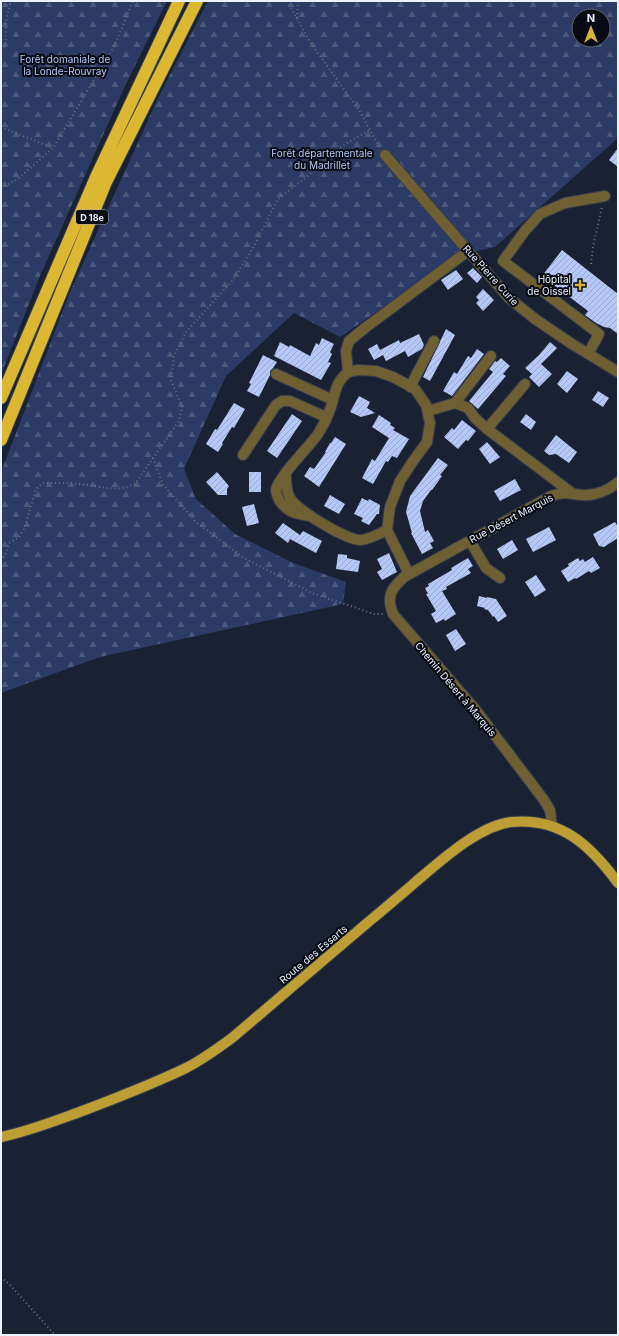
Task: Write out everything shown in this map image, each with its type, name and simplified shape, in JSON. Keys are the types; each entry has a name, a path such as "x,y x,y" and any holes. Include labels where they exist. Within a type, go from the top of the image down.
{"highway":[{"name":"D 18e","path":"1,398 96,177 179,1"},
{"name":"D 18e","path":"1,440 106,182 197,1"}],"main road":[{"name":"Route des Essarts","path":"1,1137 45,1125 112,1100 186,1068 208,1055 232,1038 424,875 463,844 480,833 510,822 540,822 552,826 578,839 590,849 618,883"}],"street":[{"name":"Rue Pierre Curie","path":"384,155 509,298 535,320 618,372"},
{"path":"588,354 599,334 503,261 524,232 540,214 565,203 605,196"},
{"path":"348,372 346,351 350,341 365,328 468,251"},
{"path":"410,387 434,341"},
{"path":"428,411 455,403 490,356"},
{"path":"387,530 371,538 360,540 335,530 309,516 297,507 290,499 287,490 286,474 317,435 333,400 340,379 348,372 358,370 376,371 393,377 415,389 426,404 428,411 430,423 427,442 400,481 390,507 387,530 409,574 395,585 390,593 389,604 392,614"},
{"path":"276,374 333,400"},
{"path":"487,429 526,384"},
{"path":"243,455 276,405 282,401 290,401 326,417"},
{"path":"455,403 468,408 475,418 487,429 572,493"},
{"name":"Rue Désert Marquis","path":"409,574 551,496 562,492 583,495 594,494 605,490 618,482"},
{"path":"470,541 486,568 500,578"},
{"name":"Chemin Désert à Marquis","path":"392,614 475,709 544,800 550,810 552,826"}],"path":[{"path":"1,50 6,46 5,33 11,1"},
{"path":"1,188 18,179 53,148 115,45 133,1"},
{"path":"287,1 310,42 359,110 384,155"},
{"path":"297,20 298,1"},
{"path":"1,127 53,148"},
{"path":"1,561 6,553 9,543 19,537 24,528 36,489 43,483 82,484 109,489 125,488 135,484 179,421 182,407 171,380 174,356 186,332 234,279 255,244 278,199 309,175 342,146 370,130"},
{"path":"590,264 605,196"},
{"path":"1,285 1,291"},
{"path":"153,458 163,485 196,522 244,558 312,593 374,614 392,614"},
{"path":"1,1277 10,1284 55,1335"}],"green space":[{"name":"Forêt domaniale de la Londe-Rouvray","path":"1,1 167,1 125,86 40,276 1,375"},
{"name":"Forêt départementale du Madrillet","path":"208,1 618,1 618,138 495,247 459,255 340,337 294,313 226,376 184,469 196,499 235,534 291,562 346,582 343,604 100,657 1,693 1,472 70,292 158,98"}],"building":[{"path":"618,148 618,167 609,160"},
{"name":"Hôpital de Oissel","path":"562,250 618,294 618,334 610,328 596,323 585,315 588,311 542,276"},
{"path":"473,268 482,277 477,283 467,273"},
{"path":"456,270 463,279 448,290 441,280"},
{"path":"483,289 494,300 483,311 476,303 479,300 476,297"},
{"path":"446,329 455,335 430,381 423,377"},
{"path":"419,334 424,345 422,349 408,357 405,351 386,361 383,355 374,360 368,349 377,344 380,350 399,340 400,343"},
{"path":"322,338 334,344 330,352 332,354 328,362 331,363 321,380 274,356 280,342 289,347 290,345 310,356 316,343 319,345"},
{"path":"550,342 557,348 541,364 552,374 539,387 529,377 532,374 525,368"},
{"path":"477,349 484,354 452,396 443,391 454,372 457,374 468,356 471,358"},
{"path":"263,355 277,362 270,371 270,375 259,397 247,391 251,384 249,383"},
{"path":"501,358 510,366 503,374 506,376 478,409 469,401 493,372 489,369 495,361 497,362"},
{"path":"567,371 578,379 567,393 557,384"},
{"path":"598,391 609,398 603,407 592,400"},
{"path":"359,396 370,402 367,408 375,413 361,417 350,412"},
{"path":"234,403 245,409 234,428 232,427 218,452 206,444"},
{"path":"292,414 302,421 277,458 267,451"},
{"path":"526,414 536,422 531,430 520,422"},
{"path":"379,415 391,423 390,425 395,428 393,430 409,439 397,458 392,456 388,462 386,461 373,484 362,478 372,459 375,461 389,438 372,427"},
{"path":"462,420 476,431 468,441 466,440 458,449 444,437 452,428 454,430"},
{"path":"556,435 577,452 569,463 556,454 549,455 544,451"},
{"path":"335,437 346,444 319,487 304,476 310,467 314,469"},
{"path":"487,442 500,457 490,464 479,449"},
{"path":"438,458 448,465 440,475 442,476 423,501 420,511 425,532 428,530 434,541 430,543 433,548 422,554 411,533 406,512 410,496"},
{"path":"217,472 229,486 227,489 227,495 218,495 206,482"},
{"path":"249,472 261,472 261,492 249,492"},
{"path":"515,479 521,490 500,501 494,491"},
{"path":"330,495 345,504 339,514 324,506"},
{"path":"362,498 368,501 369,499 380,505 379,514 377,514 369,525 361,521 363,518 354,514"},
{"path":"254,504 259,523 247,526 242,507"},
{"path":"615,522 618,527 618,538 604,547 599,546 593,534"},
{"path":"283,523 300,535 303,531 322,541 316,553 290,539 288,543 275,533"},
{"path":"549,527 556,540 533,552 526,539"},
{"path":"512,540 518,550 503,559 497,549"},
{"path":"389,553 397,572 382,580 377,572 382,569 377,559"},
{"path":"338,554 347,555 347,558 360,561 358,572 336,569"},
{"path":"593,557 600,568 591,573 589,571 568,582 561,571 569,566 568,564 578,558 580,561 583,559 585,562"},
{"path":"468,558 473,566 468,569 471,573 446,587 447,589 442,591 456,614 445,621 444,619 436,623 431,614 436,611 426,594 428,594 425,588 429,586 428,584 452,570 451,568"},
{"path":"536,575 546,590 535,597 525,582"},
{"path":"479,596 496,599 507,616 498,622 488,610 477,606"},
{"path":"456,629 466,644 455,651 446,635"}],"place":[{"name":"Hôpital de Oissel","path":"580,285"}]}
